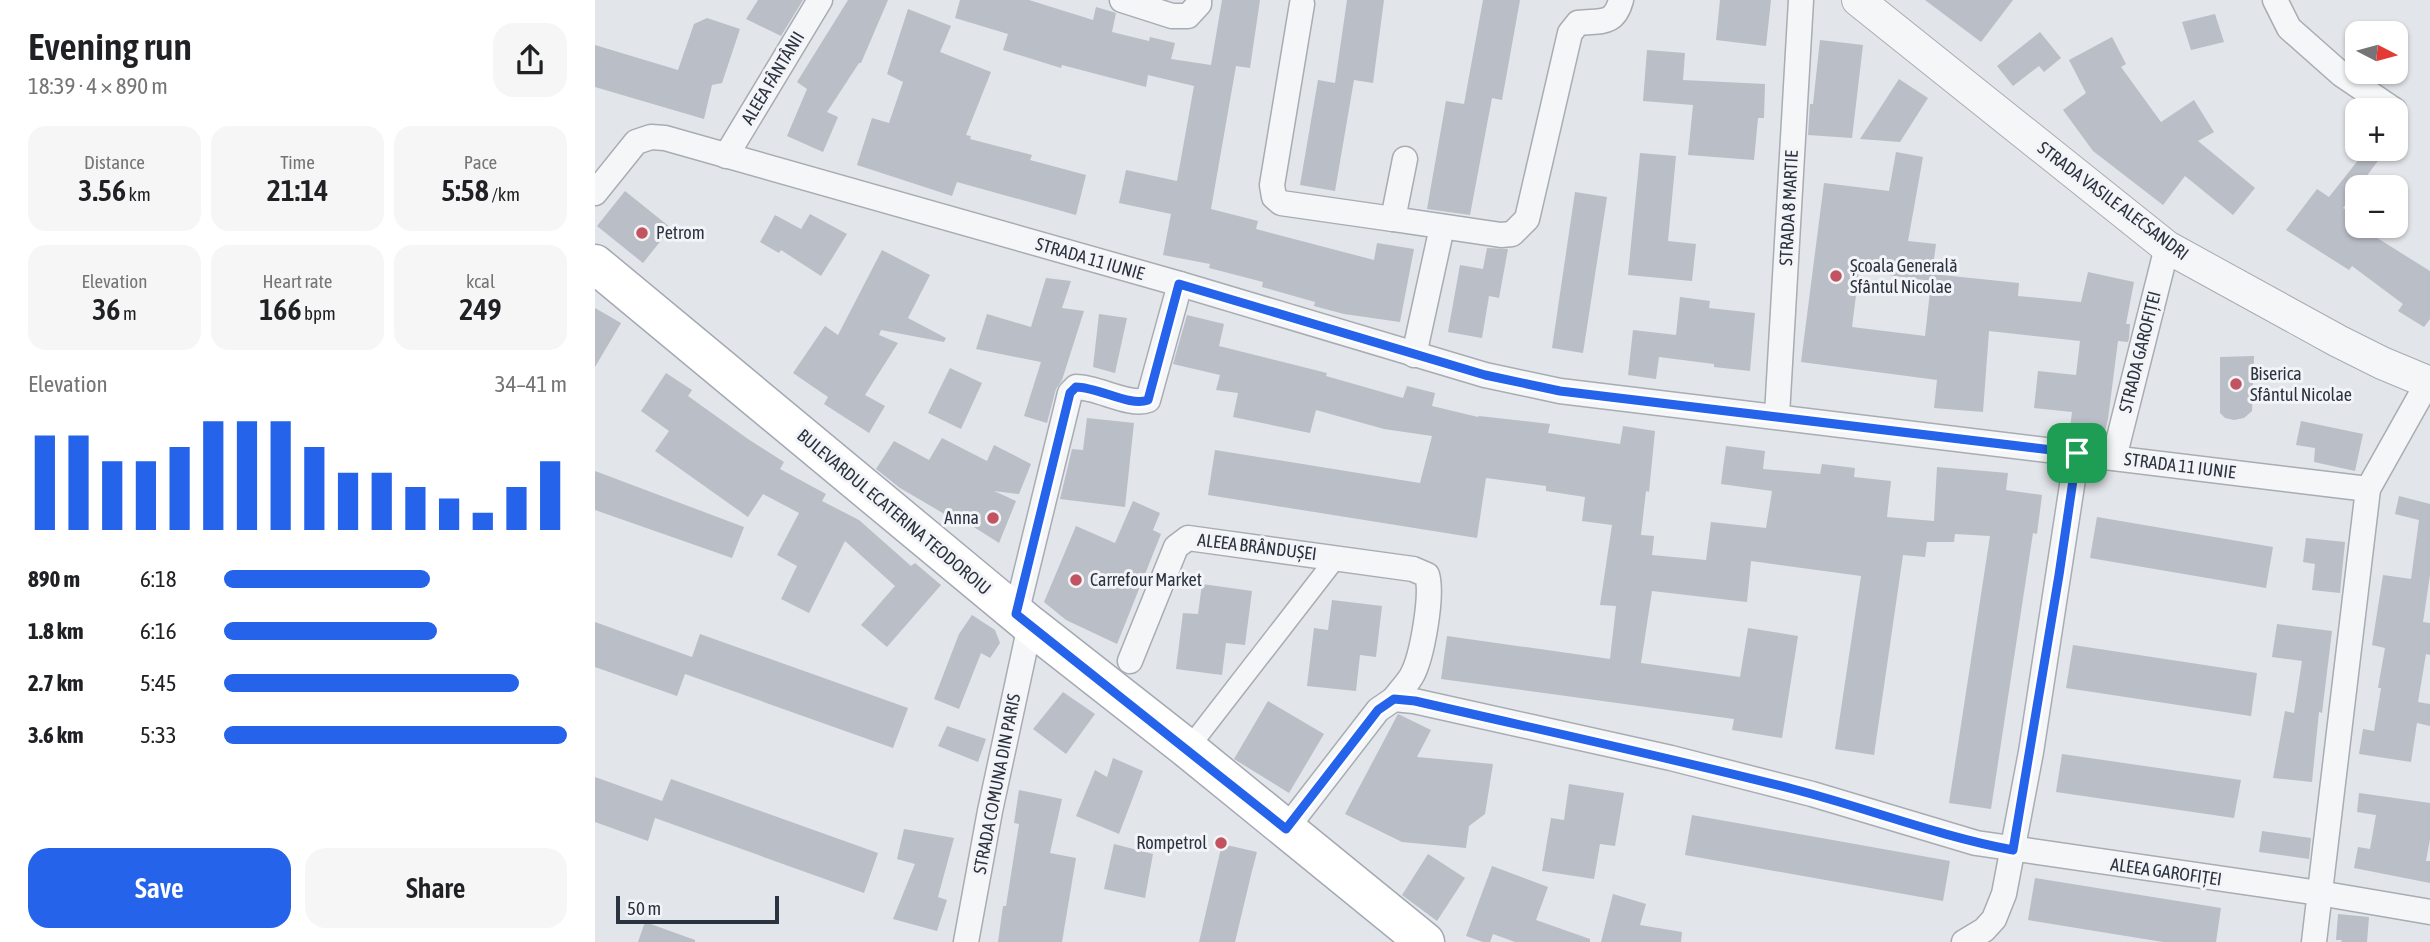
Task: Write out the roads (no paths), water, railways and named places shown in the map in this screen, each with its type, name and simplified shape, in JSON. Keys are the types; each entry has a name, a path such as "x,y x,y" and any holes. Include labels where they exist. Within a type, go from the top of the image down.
{"main road":[{"name":"BULEVARDUL ECATERINA TEODOROIU","path":"595,264 1023,620 1188,749 1425,942"}],"street":[{"name":"ALEEA FÂNTÂNII","path":"726,156 820,0"},
{"path":"1122,0 1172,16 1188,16 1199,4 1199,0"},
{"path":"1302,4 1272,185 1275,197 1281,203 1501,235 1512,234 1527,219 1570,33 1578,23 1610,20 1617,15 1621,0"},
{"name":"STRADA 8 MARTIE","path":"1777,415 1801,0"},
{"path":"2275,0 2289,28 2341,74 2376,98"},
{"name":"STRADA VASILE ALECSANDRI","path":"1872,4 2167,247 2338,341 2429,383"},
{"name":"STRADA 11 IUNIE","path":"595,193 636,142 652,137 664,138 1179,284 1414,355 1485,375 1560,391 1777,415 2368,489"},
{"path":"1393,219 1405,159"},
{"path":"1414,355 1442,227"},
{"name":"STRADA GAROFIȚEI","path":"2114,458 2167,247"},
{"name":"STRADA COMUNA DIN PARIS","path":"966,942 1023,620 1070,393 1076,387 1087,387 1137,402 1148,400 1179,284"},
{"path":"2314,942 2368,489 2429,383"},
{"path":"1964,942 1984,930 1994,919 2004,894 2059,575 2077,453"},
{"name":"ALEEA BRÂNDUȘEI","path":"1130,661 1176,547 1188,538 1413,569 1427,575 1431,588 1419,657 1412,676 1394,699"},
{"name":"ALEEA BRÂNDUȘEI","path":"1188,749 1336,558"},
{"path":"1286,829 1378,710 1394,699"},
{"name":"ALEEA GAROFIȚEI","path":"1394,699 1415,701 1671,758 1812,794 1976,843 2319,893 2430,912"}],"place":[{"name":"Petrom","path":"642,233"},
{"name":"Școala Generală Sfântul Nicolae","path":"1836,276"},
{"name":"Biserica Sfântul Nicolae","path":"2236,384"},
{"name":"Anna","path":"993,518"},
{"name":"Carrefour Market","path":"1076,580"},
{"name":"Rompetrol","path":"1221,843"}]}
